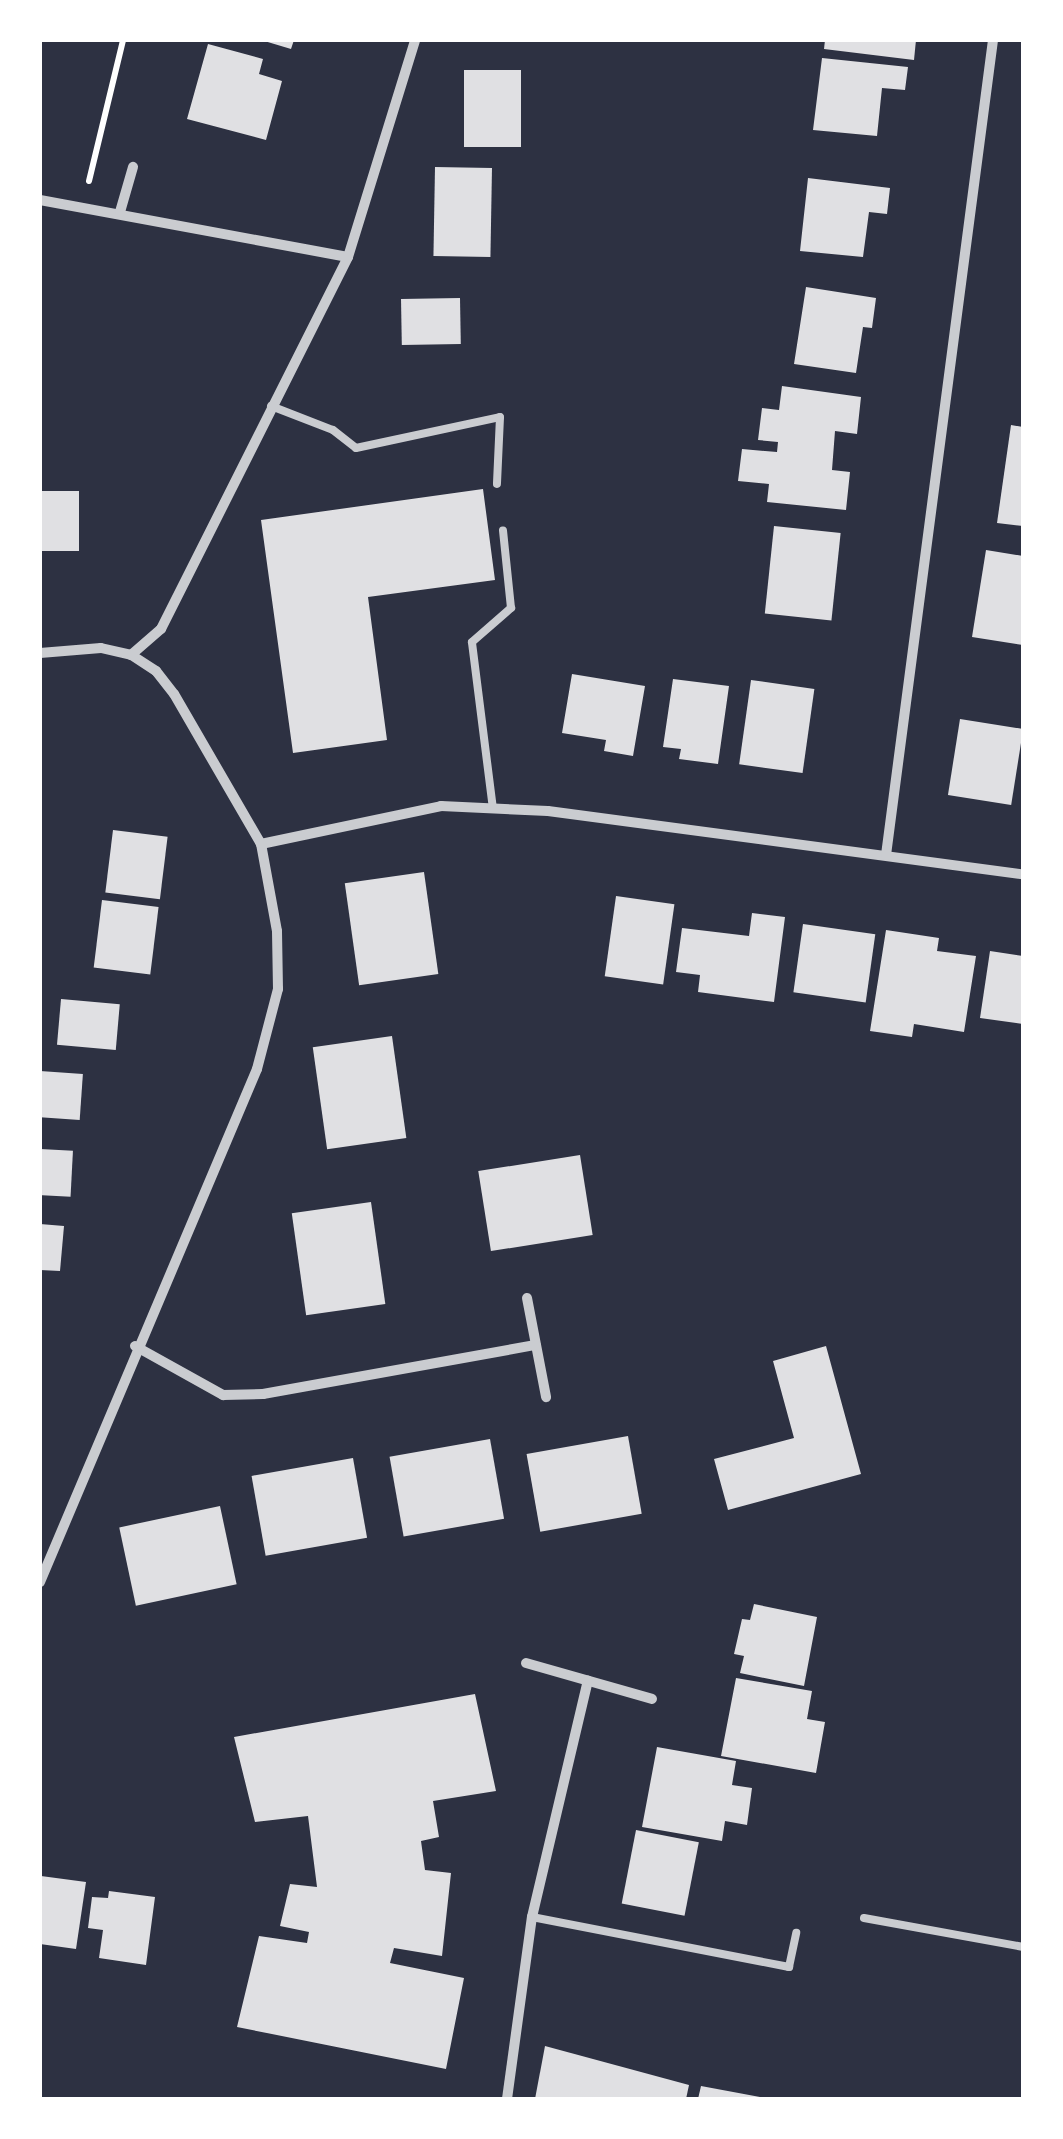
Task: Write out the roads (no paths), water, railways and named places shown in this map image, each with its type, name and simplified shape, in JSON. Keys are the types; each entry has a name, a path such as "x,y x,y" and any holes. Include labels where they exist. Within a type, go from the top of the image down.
{"street":[{"path":"132,655 161,629 348,257 416,40"},
{"path":"886,854 992,40"},
{"path":"120,212 133,167"},
{"path":"40,200 348,257"},
{"path":"40,653 102,648 132,655 156,671 174,694 262,844 277,931 278,989 257,1069 135,1346 40,1582"},
{"path":"262,844 440,806 886,854 1023,874"},
{"path":"526,1298 546,1396"},
{"path":"135,1346 223,1395 263,1394 536,1345"},
{"path":"526,1663 652,1699"},
{"path":"507,2099 532,1916 588,1681"}],"lane":[{"path":"270,406 333,430 356,448 500,417 498,484"},
{"path":"493,809 472,642 511,608 504,530"},
{"path":"532,1916 789,1968 796,1933"},
{"path":"864,1918 1023,1947"}]}
